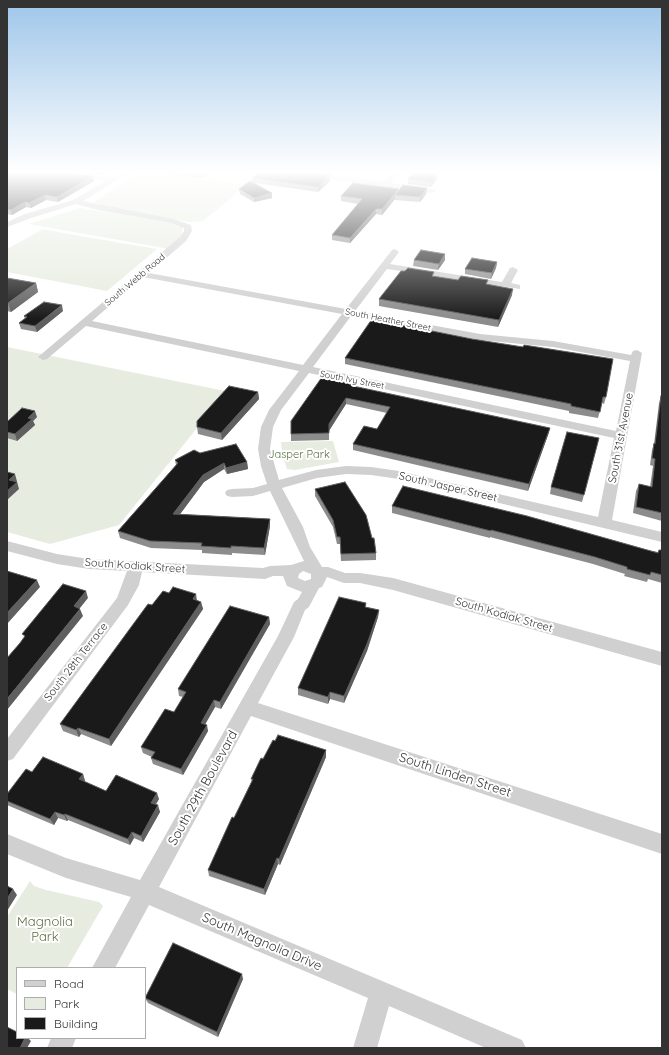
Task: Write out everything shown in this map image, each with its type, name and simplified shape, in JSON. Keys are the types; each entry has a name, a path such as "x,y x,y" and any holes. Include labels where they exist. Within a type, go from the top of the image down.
{"street":[{"path":"7,225 18,220"},
{"name":"South Webb Road","path":"43,357 183,239 188,231 188,227 170,220"},
{"path":"315,578 308,553 304,549 296,527 274,486 267,466 264,449 267,427 275,410 349,312 386,266 395,252"},
{"path":"386,266 517,287"},
{"path":"505,285 513,270"},
{"name":"South Heather Street","path":"141,274 480,337 553,344 636,356"},
{"name":"South Ivy Street","path":"84,322 250,356 305,370 621,436"},
{"name":"South 31st Avenue","path":"604,524 636,356"},
{"name":"South Jasper Street","path":"232,493 254,492 328,472 346,470 371,471 399,475 662,537"},
{"name":"South Kodiak Street","path":"7,546 73,562 265,574 269,577 294,576"},
{"path":"300,606 296,602 294,576 304,549"},
{"path":"294,576 305,566 315,578"},
{"name":"South 28th Terrace","path":"7,753 123,601 131,586 136,567"},
{"path":"294,576 304,588 315,578"},
{"name":"South Kodiak Street","path":"315,578 360,578 393,584 662,659"},
{"name":"South 29th Boulevard","path":"104,967 286,637 315,578"},
{"name":"South Linden Street","path":"247,707 662,844"},
{"name":"South Magnolia Drive","path":"7,844 66,868 145,892 514,1048"},
{"path":"365,1048 381,993"},
{"path":"59,1048 64,1039"}],"green space":[{"path":"41,220 158,220 176,223 183,227 181,237 169,249 29,224"},
{"path":"180,220 204,220 203,221 189,222"},
{"path":"43,229 157,249 107,291 7,272 7,249"},
{"path":"7,347 226,392 119,525 50,544 7,532"},
{"name":"Jasper Park","path":"333,441 339,462 295,470 287,469 281,442"},
{"name":"Magnolia Park","path":"30,881 34,886 99,902 103,906 68,967 16,967 16,994 7,989 7,917"}],"building":[{"path":"344,220 366,220 350,238 332,235"},
{"path":"421,250 445,254 439,264 414,260"},
{"path":"472,258 497,262 492,273 465,269"},
{"path":"408,268 434,272 432,276 458,280 461,276 488,280 486,284 513,289 499,320 379,299 401,271 405,271"},
{"path":"7,278 36,283 7,303"},
{"path":"44,302 62,305 35,326 19,323 27,317 24,316"},
{"path":"372,319 472,339 523,347 524,345 613,359 606,397 603,397 600,412 571,406 571,404 345,358"},
{"path":"322,377 354,384 353,386 550,428 529,484 353,444 364,426 377,429 390,407 346,398 329,424 329,433 291,434 291,421"},
{"path":"229,386 258,392 221,433 197,427 197,421"},
{"path":"661,396 662,513 636,507 639,484 652,487 655,459 652,458"},
{"path":"22,408 35,411 28,418 32,419 15,434 7,432 7,422"},
{"path":"567,432 599,438 584,495 551,487"},
{"path":"236,444 247,462 226,468 224,463 203,475 173,514 270,519 264,548 231,546 231,548 201,546 202,543 150,541 118,531 178,463 175,460 194,450 200,453"},
{"path":"7,472 15,474 9,480 17,482 7,491"},
{"path":"345,482 366,515 372,538 374,538 376,553 341,554 340,537 337,537 333,520 315,489"},
{"path":"403,486 527,516 658,553 659,550 662,550 662,575 651,572 650,575 627,569 627,567 595,557 392,506"},
{"path":"7,571 37,580 7,613"},
{"path":"63,584 86,591 74,606 80,609 7,699 7,658 25,636 22,634"},
{"path":"173,587 196,594 193,599 201,602 109,739 78,728 76,730 60,724 148,604 152,605 163,591 169,593"},
{"path":"339,597 366,603 365,607 379,610 367,644 344,696 330,692 328,697 298,688"},
{"path":"230,606 269,617 220,702 214,700 201,723 207,725 181,769 151,758 155,752 141,747 165,709 174,712 186,692 178,689"},
{"path":"278,735 326,750 279,859 277,858 264,889 208,870 232,817 234,818 253,779 251,779 261,758 263,759 273,740 275,741"},
{"path":"43,757 83,774 79,779 106,791 116,775 157,793 151,803 158,805 141,836 132,832 128,839 65,814 55,812 50,819 7,801 7,794 26,769 32,772"},
{"path":"7,886 13,889 7,899"},
{"path":"173,943 242,974 217,1032 146,998"},
{"path":"7,1027 16,1032 16,1039 24,1039 20,1048 7,1048"}]}
